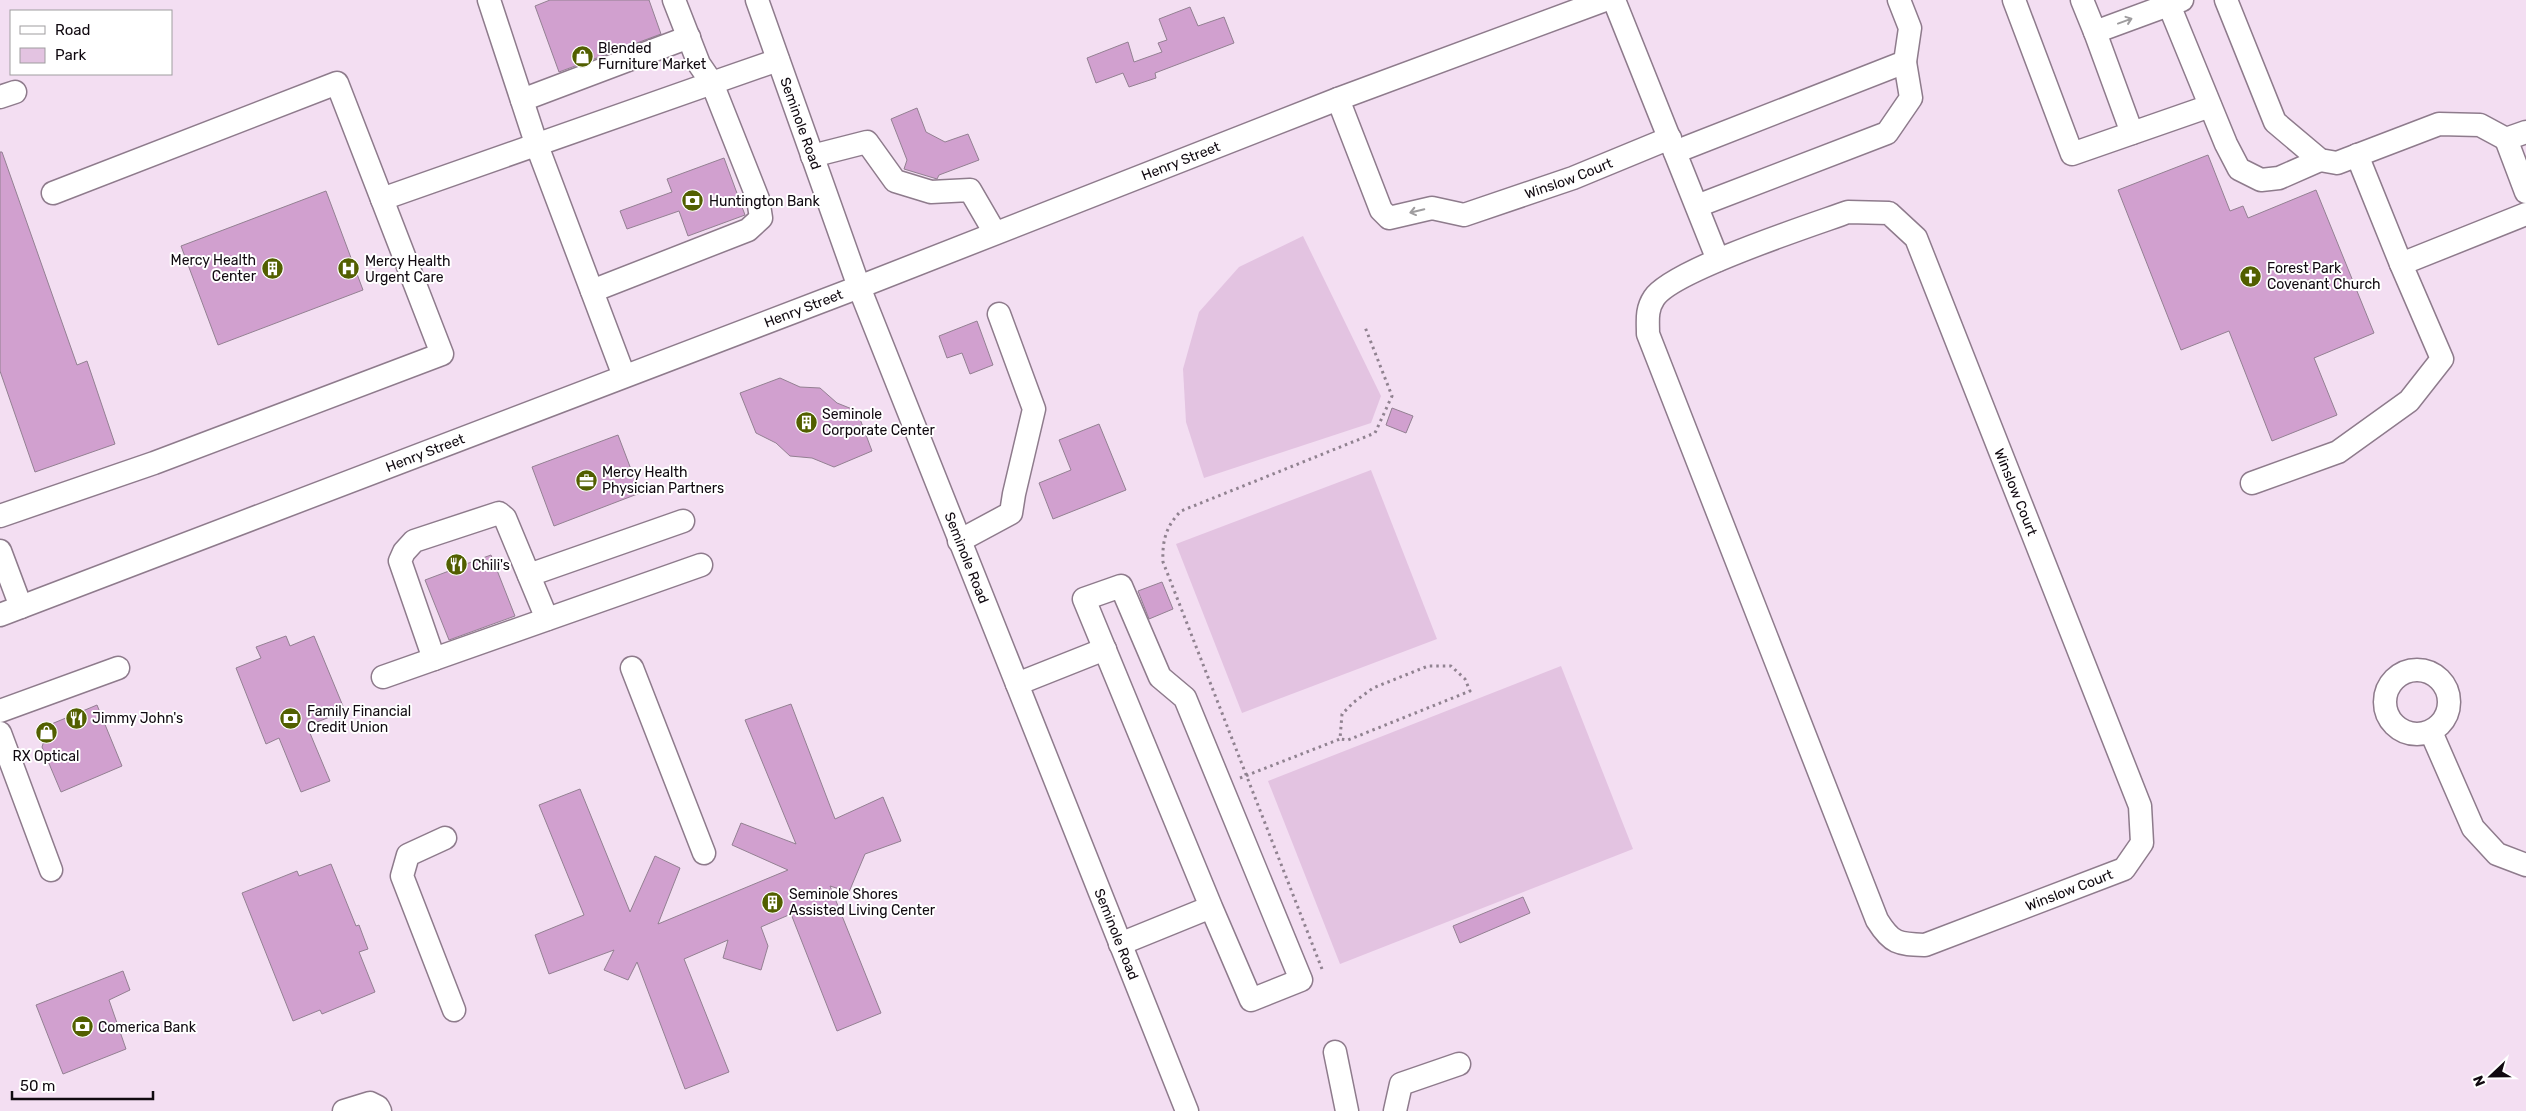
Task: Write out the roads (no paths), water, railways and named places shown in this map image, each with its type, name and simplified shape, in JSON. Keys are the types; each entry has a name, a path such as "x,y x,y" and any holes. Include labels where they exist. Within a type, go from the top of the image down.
{"street":[{"path":"489,0 536,143 624,376"},
{"path":"592,291 748,230 761,218 758,199 712,83 698,64 674,0"},
{"name":"Seminole Road","path":"757,0 859,287 1187,1111"},
{"name":"Henry Street","path":"0,615 859,287 1338,99 1605,0"},
{"path":"1614,0 1718,260"},
{"path":"1697,206 1887,133 1911,98 1906,62 1910,28 1899,0"},
{"path":"2015,0 2072,154 2210,106"},
{"path":"2082,0 2132,133"},
{"path":"2226,0 2275,122 2320,160 2337,163 2439,124 2480,126 2516,135 2526,192"},
{"path":"2095,32 2176,2 2210,106 2239,169 2260,180 2279,178 2320,160"},
{"path":"522,100 688,38"},
{"path":"382,199 536,143 778,60"},
{"name":"Winslow Court","path":"1338,99 1380,210 1389,218 1432,208 1464,215 1673,145 1906,62"},
{"path":"0,516 154,463 442,354 337,83 53,193"},
{"path":"812,156 867,142 895,181 931,192 970,190 995,234"},
{"path":"2252,483 2338,452 2409,401 2442,359 2357,155"},
{"name":"Winslow Court","path":"1848,212 1889,213 1916,238 2140,806 2142,843 2124,869 1925,945 1905,945 1888,938 1877,920 1648,334 1647,312 1655,296 1672,283 1718,260 1848,212"},
{"path":"2401,264 2526,214"},
{"path":"960,541 1011,513 1034,409 999,314"},
{"path":"434,659 400,561 404,552 414,541 499,513 505,518 547,619"},
{"path":"529,575 683,521"},
{"path":"0,551 21,607"},
{"path":"383,677 701,565"},
{"path":"1121,586 1160,677 1185,698 1301,980 1251,1000 1105,649 1084,599 1121,586"},
{"path":"1017,684 1105,649"},
{"path":"0,711 118,668"},
{"path":"632,668 704,853"},
{"path":"2431,732 2473,828 2498,854 2526,865"},
{"path":"0,733 51,870"},
{"path":"445,838 408,855 402,876 454,1010"},
{"path":"1120,944 1211,907"},
{"path":"1336,1052 1347,1111"},
{"path":"1395,1111 1401,1084 1459,1064"},
{"path":"344,1111 370,1103 378,1107 380,1111"}],"place":[{"name":"Blended Furniture Market","path":"582,56"},
{"name":"Huntington Bank","path":"693,201"},
{"name":"Mercy Health Center","path":"272,268"},
{"name":"Mercy Health Urgent Care","path":"349,269"},
{"name":"Forest Park Covenant Church","path":"2251,276"},
{"name":"Seminole Corporate Center","path":"806,422"},
{"name":"Mercy Health Physician Partners","path":"586,480"},
{"name":"Chili's","path":"456,565"},
{"name":"Jimmy John's","path":"76,718"},
{"name":"Family Financial Credit Union","path":"291,719"},
{"name":"RX Optical","path":"46,733"},
{"name":"Seminole Shores Assisted Living Center","path":"773,902"},
{"name":"Comerica Bank","path":"82,1027"}]}
